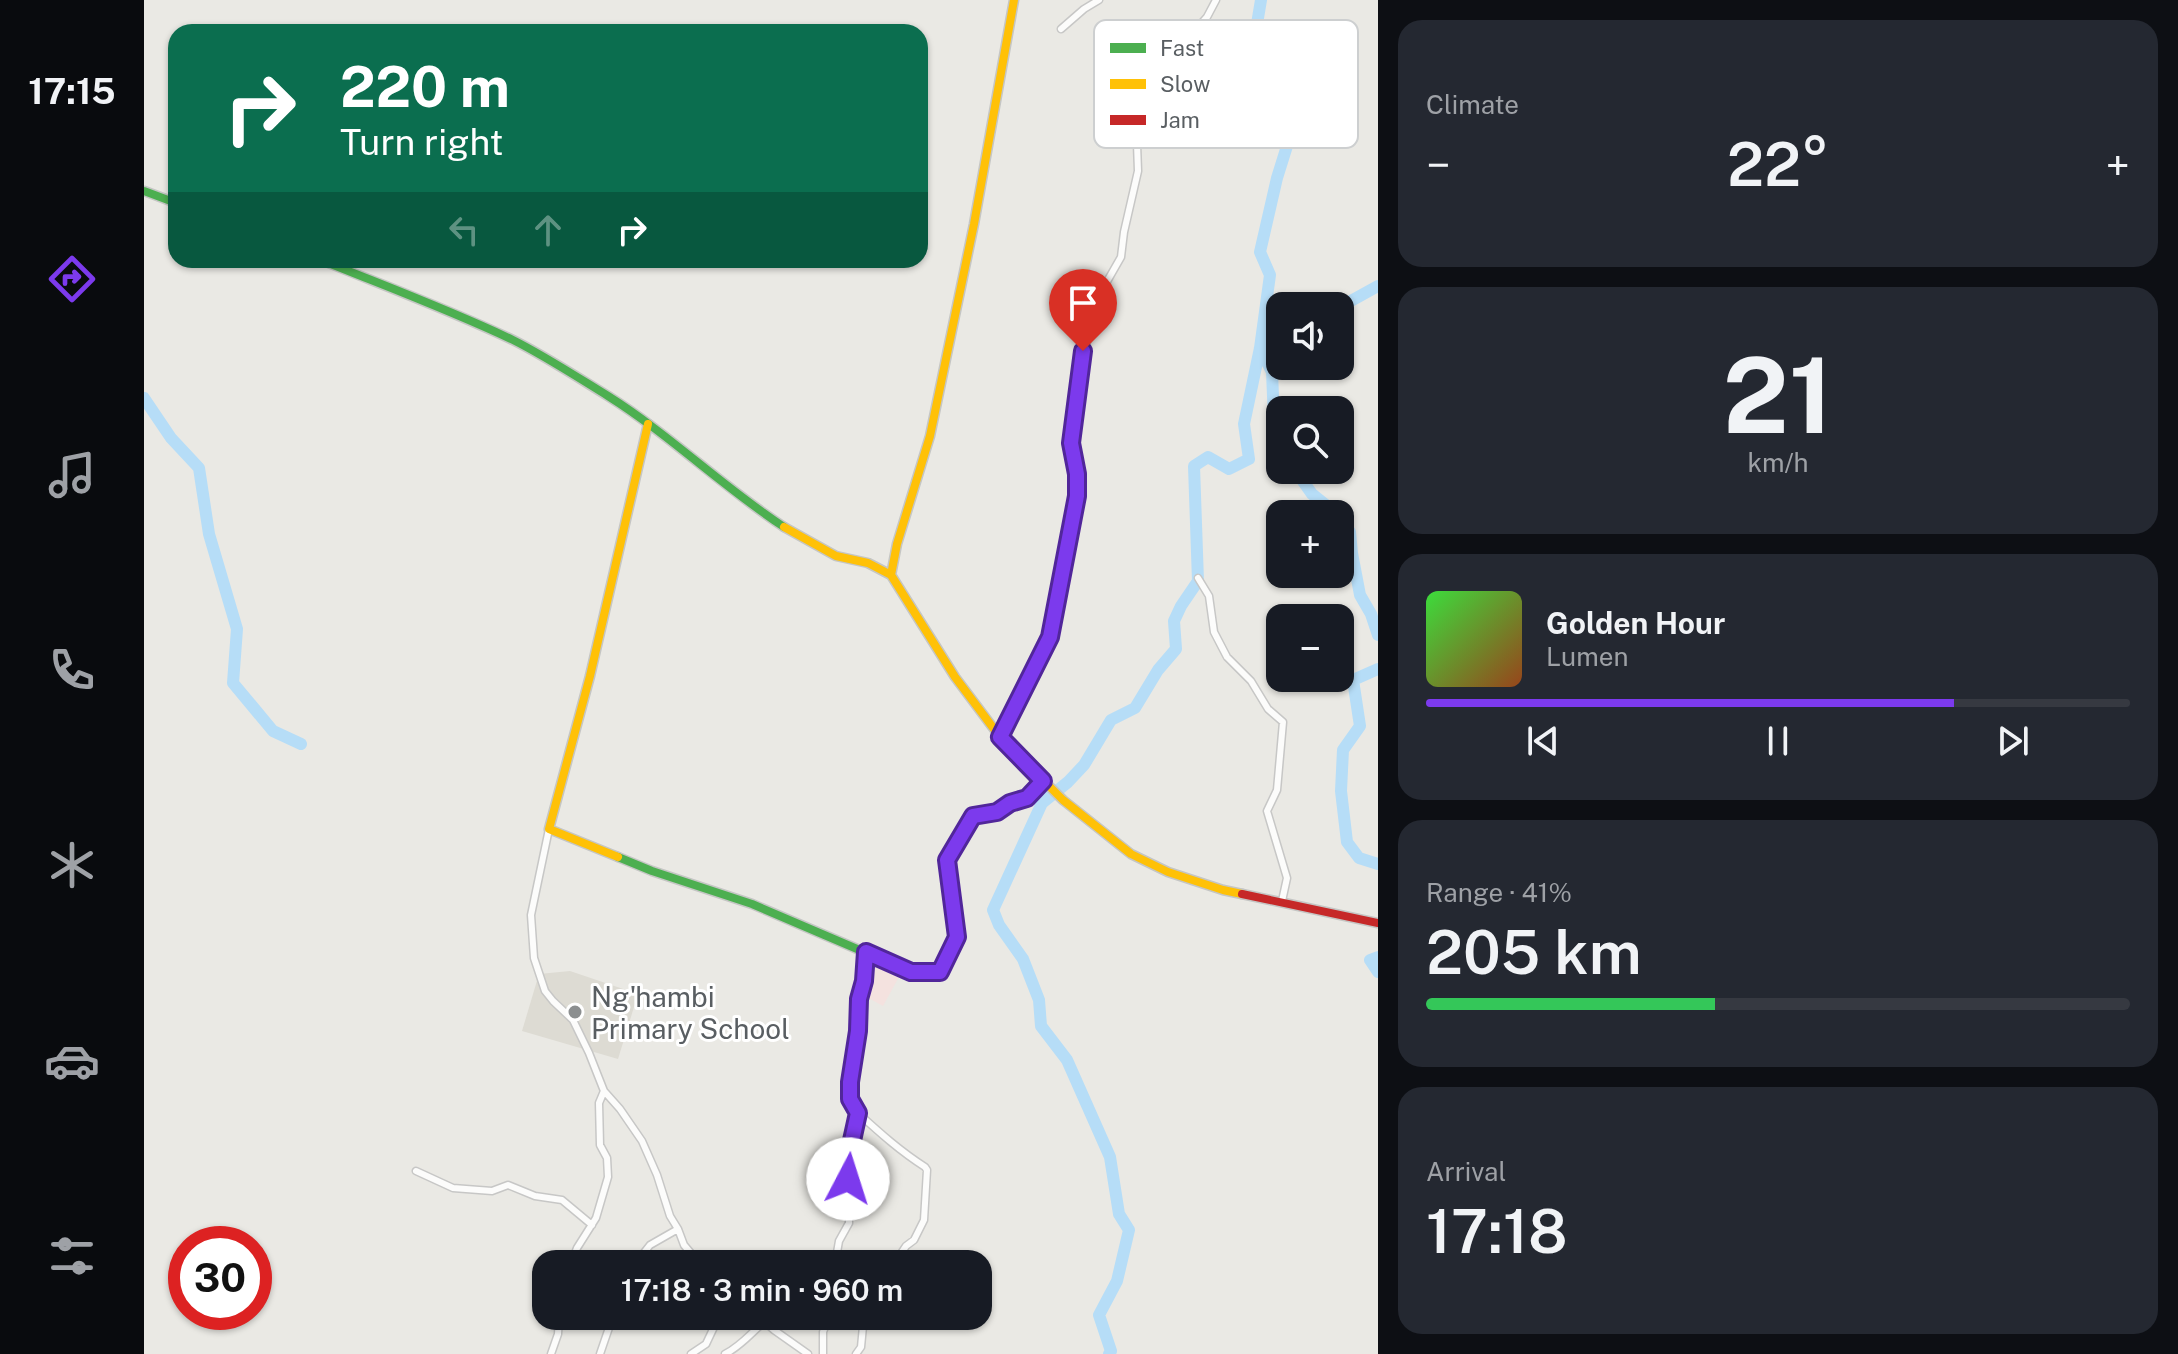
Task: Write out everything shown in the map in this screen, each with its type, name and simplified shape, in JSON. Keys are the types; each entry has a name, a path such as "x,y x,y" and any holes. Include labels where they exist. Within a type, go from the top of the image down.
{"street":[{"path":"891,575 897,544 930,436 974,224 1014,0"},
{"path":"1061,29 1099,0"},
{"path":"1204,20 1216,0"},
{"path":"1000,737 1050,637 1077,496 1077,474 1071,443 1081,363 1101,292 1121,257 1138,171 1137,148"},
{"path":"144,191 168,200"},
{"path":"341,268 516,342 610,397 799,537 836,556 868,563 891,575 955,677 1000,737 1063,800 1131,854 1223,890 1378,923"},
{"path":"648,424 590,676 549,829 531,915 534,958 545,991 573,1020 604,1091 642,1141 670,1216 688,1250"},
{"path":"1198,578 1209,596 1214,632 1227,657 1251,681 1268,709 1283,722 1277,790 1267,811 1287,878 1282,901"},
{"path":"549,829 652,871 752,904 911,972 940,972 957,937 947,860 973,816 997,812 1010,803 1027,798 1043,781"},
{"path":"866,952 850,1099 858,1113 895,1147 927,1170 926,1214 914,1240 903,1250"},
{"path":"576,1250 596,1218 608,1177 607,1158 600,1145 599,1103 604,1091"},
{"path":"837,1250 849,1223 851,1145 858,1113"},
{"path":"416,1171 453,1188 492,1191 508,1185 535,1196 562,1200 592,1225"},
{"path":"646,1250 678,1229"},
{"path":"551,1354 558,1330"},
{"path":"600,1354 608,1330"},
{"path":"691,1354 706,1344 713,1330"},
{"path":"725,1354 741,1346 755,1330"},
{"path":"775,1330 808,1354"},
{"path":"823,1354 824,1330"},
{"path":"856,1354 861,1347 863,1330"},
{"path":"706,1344 708,1354"}],"shaded area":[{"path":"879,963 900,975 883,1006 861,994"},
{"path":"570,971 638,994 618,1059 522,1031 539,974"}],"waterway":[{"path":"1258,20 1261,0"},
{"path":"1109,1354 1111,1351 1099,1315 1117,1281 1129,1230 1119,1214 1110,1157 1067,1060 1041,1026 1039,1000 1023,959 999,925 993,910 1042,803 1084,765 1111,720 1135,708 1158,670 1176,649 1174,621 1198,581 1194,466 1208,457 1229,469 1249,459 1244,424 1260,348 1270,275 1260,252 1286,148"},
{"path":"1354,299 1378,286"},
{"path":"1266,344 1260,348 1266,360"},
{"path":"1272,380 1273,396"},
{"path":"144,398 171,438 199,468 209,534 237,629 233,683 273,731 301,744"},
{"path":"1305,484 1320,500"},
{"path":"1354,564 1360,595 1378,635"},
{"path":"1378,669 1353,680 1360,726 1343,750 1341,791 1347,842 1359,858 1378,864"},
{"path":"1378,957 1370,960 1378,972"}],"traffic: fast":[{"path":"144,191 168,200"},
{"path":"341,268 465,318 537,353 631,411 784,527"},
{"path":"618,857 752,904 911,972 940,972 957,937 947,860 973,816 997,812 1010,803 1027,798 1043,781"}],"traffic: slow":[{"path":"891,575 897,544 930,436 974,224 1014,0"},
{"path":"618,857 549,829 590,676 648,424"},
{"path":"784,527 836,556 868,563 891,575 955,677 1000,737 1063,800 1131,854 1168,872 1242,894"}],"traffic: jam":[{"path":"1242,894 1378,923"}],"place":[{"name":"Ng'hambi Primary School","path":"575,1012"}],"route":[{"path":"848,1179 858,1113 850,1099 850,1082 866,952 911,972 940,972 957,937 947,860 973,816 997,812 1010,803 1027,798 1043,781 1000,737 1050,637 1077,496 1077,474 1071,443 1083,351"}]}
